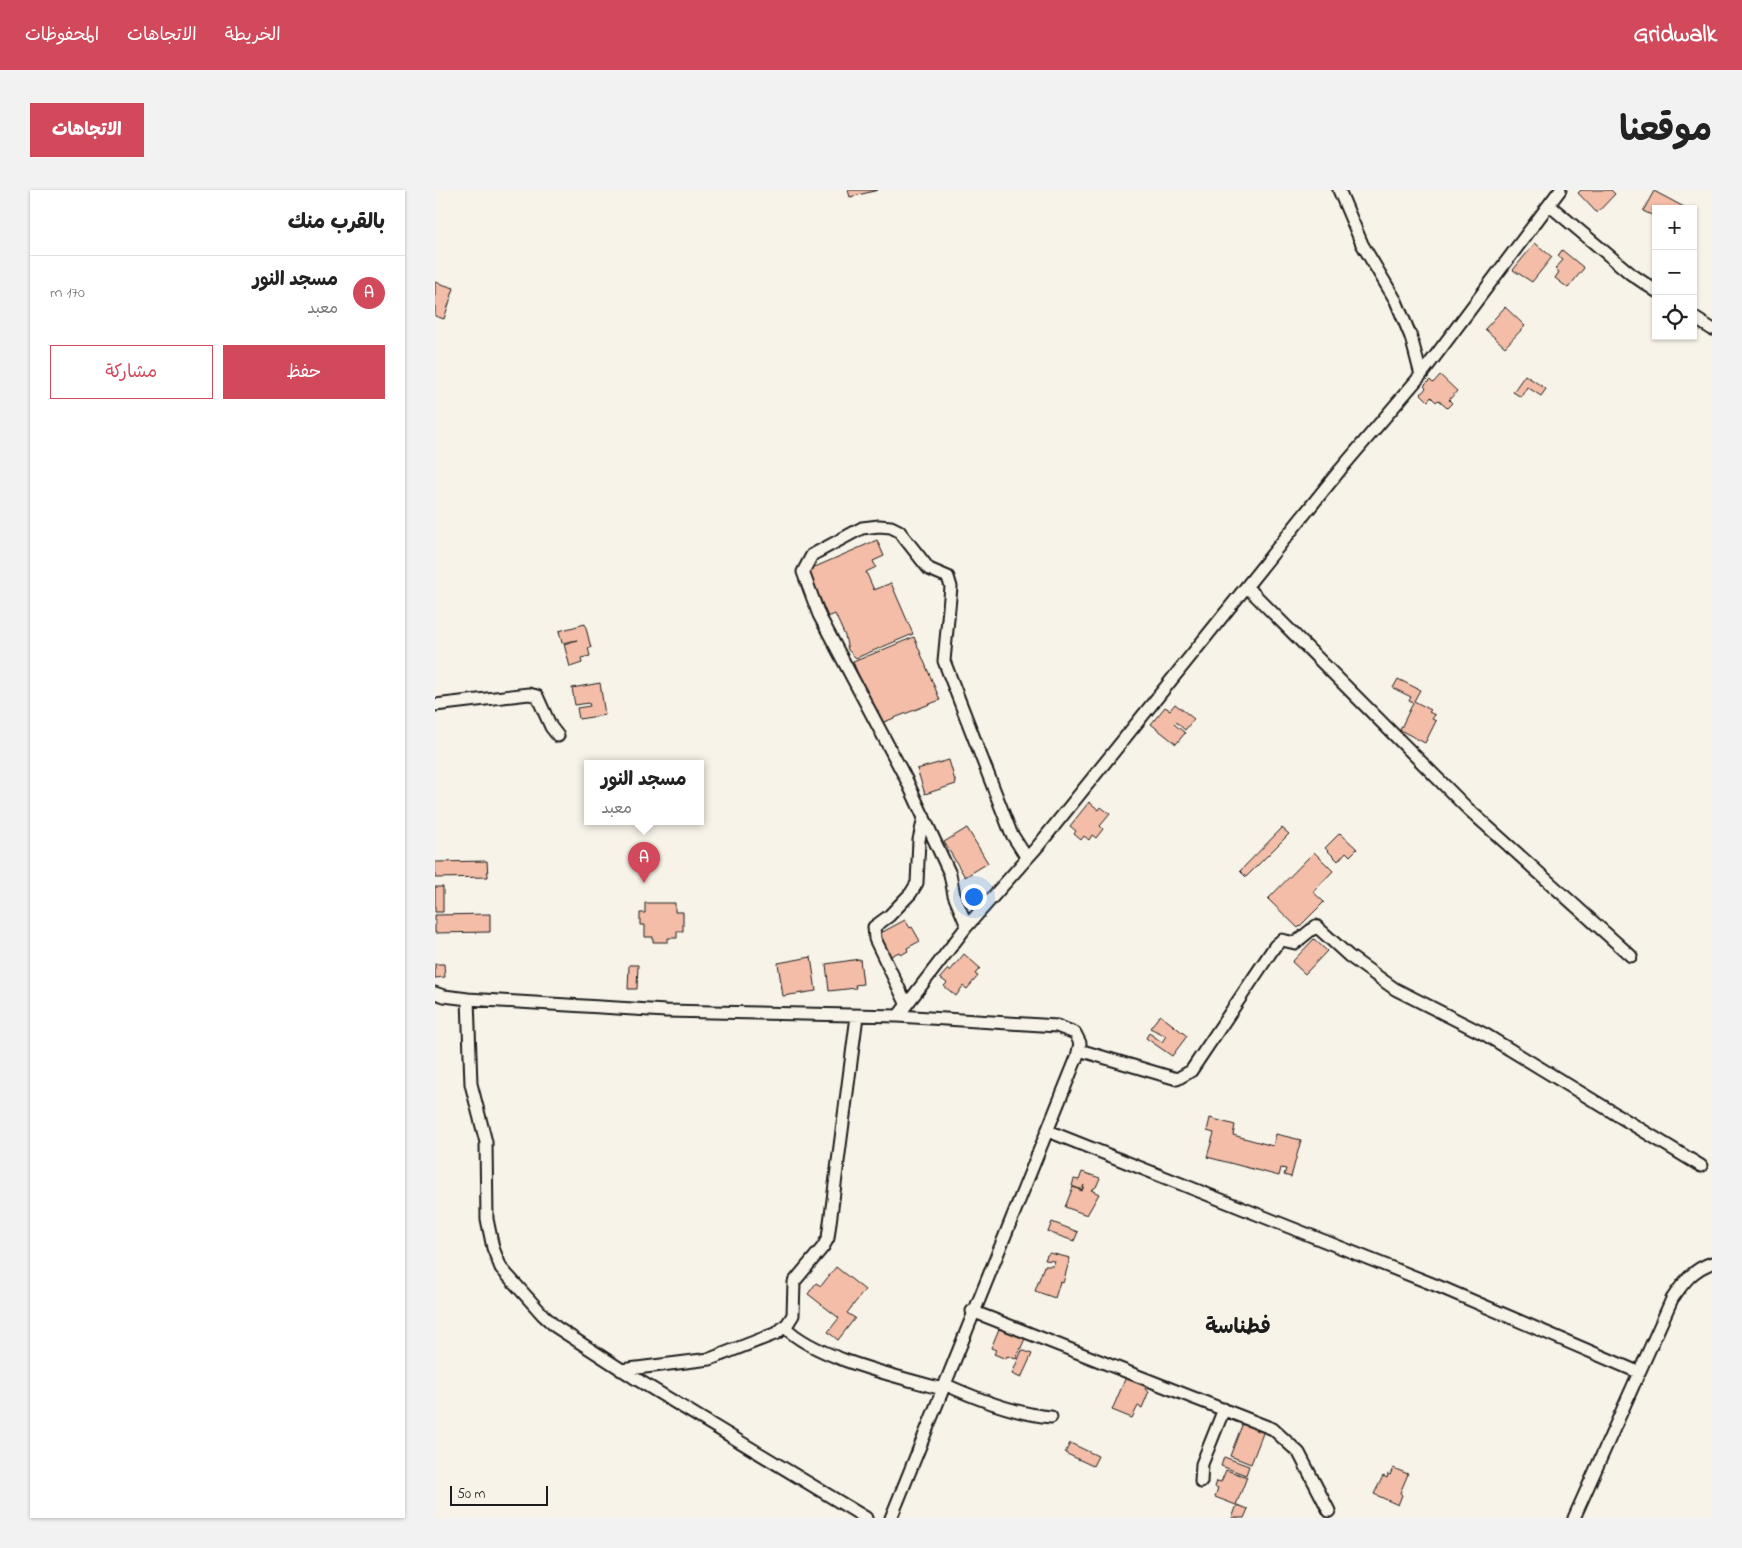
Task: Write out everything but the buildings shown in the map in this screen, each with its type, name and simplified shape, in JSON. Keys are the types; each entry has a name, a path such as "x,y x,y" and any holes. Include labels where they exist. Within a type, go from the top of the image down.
{"street":[{"path":"1339,190 1362,244 1396,302 1411,337 1421,375"},
{"path":"899,1016 967,926 1027,858 1248,588 1340,470 1421,375 1560,190"},
{"path":"1549,205 1631,274 1652,288"},
{"path":"1697,320 1712,329"},
{"path":"967,926 954,895 950,874 906,779 819,615 803,572 812,555 862,528 891,527 899,531 929,569 949,578 951,587 944,662 1011,832 1027,858"},
{"path":"1248,588 1467,808 1631,956"},
{"path":"435,705 529,694 537,696 551,728 558,736"},
{"path":"907,1003 875,939 874,927 904,902 917,883 919,840 923,817"},
{"path":"1079,1050 1177,1079 1182,1078 1191,1071 1275,946 1282,940 1295,943 1316,926 1349,956 1395,989 1486,1035 1701,1166"},
{"path":"435,993 468,999 666,1011 899,1016 1057,1026 1075,1034 1080,1043 1079,1050 1048,1130 972,1311 891,1518"},
{"path":"468,999 471,1084 484,1130 487,1219 501,1268 556,1327 621,1370 866,1518"},
{"path":"621,1370 710,1359 777,1333 785,1327 793,1311 794,1282 828,1238 857,1016"},
{"path":"1048,1130 1445,1288 1638,1372"},
{"path":"1574,1518 1672,1299 1690,1276 1698,1269 1712,1263"},
{"path":"972,1311 1261,1423 1283,1437 1299,1453 1329,1511"},
{"path":"785,1327 802,1341 834,1355 943,1386 987,1402 1037,1416 1051,1417"},
{"path":"1201,1482 1202,1464 1224,1409"}],"place":[{"name":"مسجد النور","path":"644,883"}],"district":[{"name":"فطناسة","path":"1238,1326"}]}
